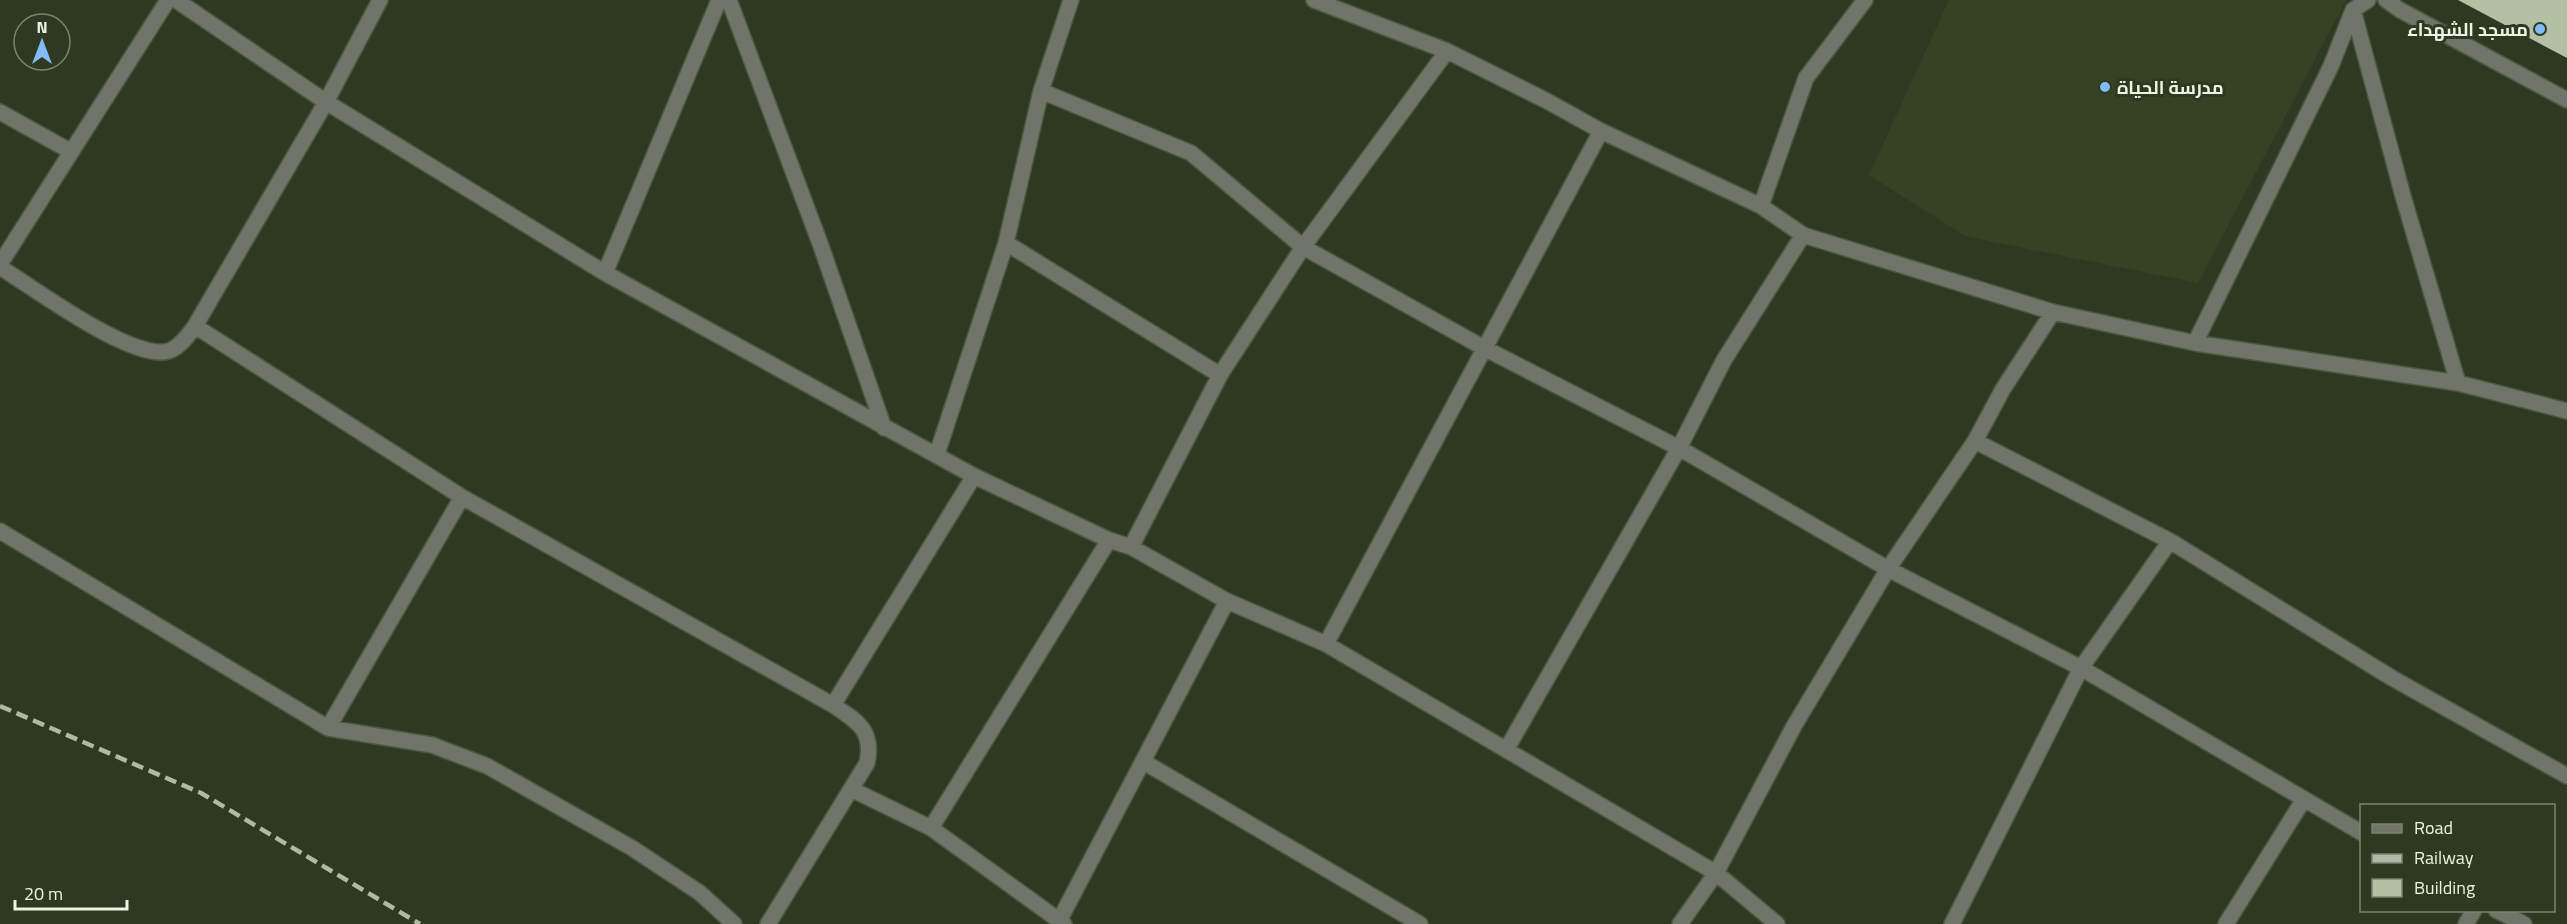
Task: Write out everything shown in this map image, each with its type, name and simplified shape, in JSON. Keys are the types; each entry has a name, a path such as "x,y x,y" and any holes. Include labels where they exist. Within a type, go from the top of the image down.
{"street":[{"path":"168,0 70,151 0,266 111,336 141,348 165,352 182,343 195,326 326,102 380,0"},
{"path":"176,0 326,102 605,273 974,476 1109,540 1131,547 1227,601 1326,644 1716,873 1777,924"},
{"path":"605,273 719,0"},
{"path":"729,0 821,246 884,428"},
{"path":"937,454 1006,243 1041,91 1071,0"},
{"path":"1314,0 1447,51 1601,131 1761,206 1803,235 2053,312 2195,343 2458,383 2567,411"},
{"path":"1761,206 1806,78 1865,0"},
{"path":"2195,343 2331,66 2353,10 2368,0"},
{"path":"2386,0 2400,10 2567,99"},
{"path":"2353,10 2403,196 2458,383"},
{"path":"1131,547 1220,375 1303,247 1447,51"},
{"path":"1041,91 1191,153 1303,247 1484,348 1679,448 1888,569 2081,668 2360,832"},
{"path":"0,112 70,151"},
{"path":"1326,644 1601,131"},
{"path":"1506,750 1679,448 1724,360 1803,235"},
{"path":"1006,243 1220,375"},
{"path":"1680,924 1716,873 1794,726 1888,569 1975,441 2003,389 2053,312"},
{"path":"195,326 462,497 833,705 861,726 868,738 870,750 867,763 853,790 768,924"},
{"path":"1975,441 2169,541 2392,678 2567,776"},
{"path":"833,705 974,476"},
{"path":"328,728 462,497"},
{"path":"0,531 328,728 432,745 487,766 632,848 700,893 734,924"},
{"path":"931,828 1109,540"},
{"path":"1952,924 2081,668 2169,541"},
{"path":"853,790 931,828 1061,923 1227,601"},
{"path":"1144,762 1420,924"},
{"path":"2226,924 2304,799"},
{"path":"2500,912 2524,924"}],"shaded area":[{"name":"مدرسة الحياة","path":"1949,0 2346,0 2198,283 1965,236 1869,175"}],"building":[{"name":"مسجد الشهداء","path":"2458,0 2567,0 2567,58"}],"railway":[{"path":"0,706 201,793 420,924"}],"place":[{"name":"مسجد الشهداء","path":"2540,29"},
{"name":"مدرسة الحياة","path":"2105,87"}]}
